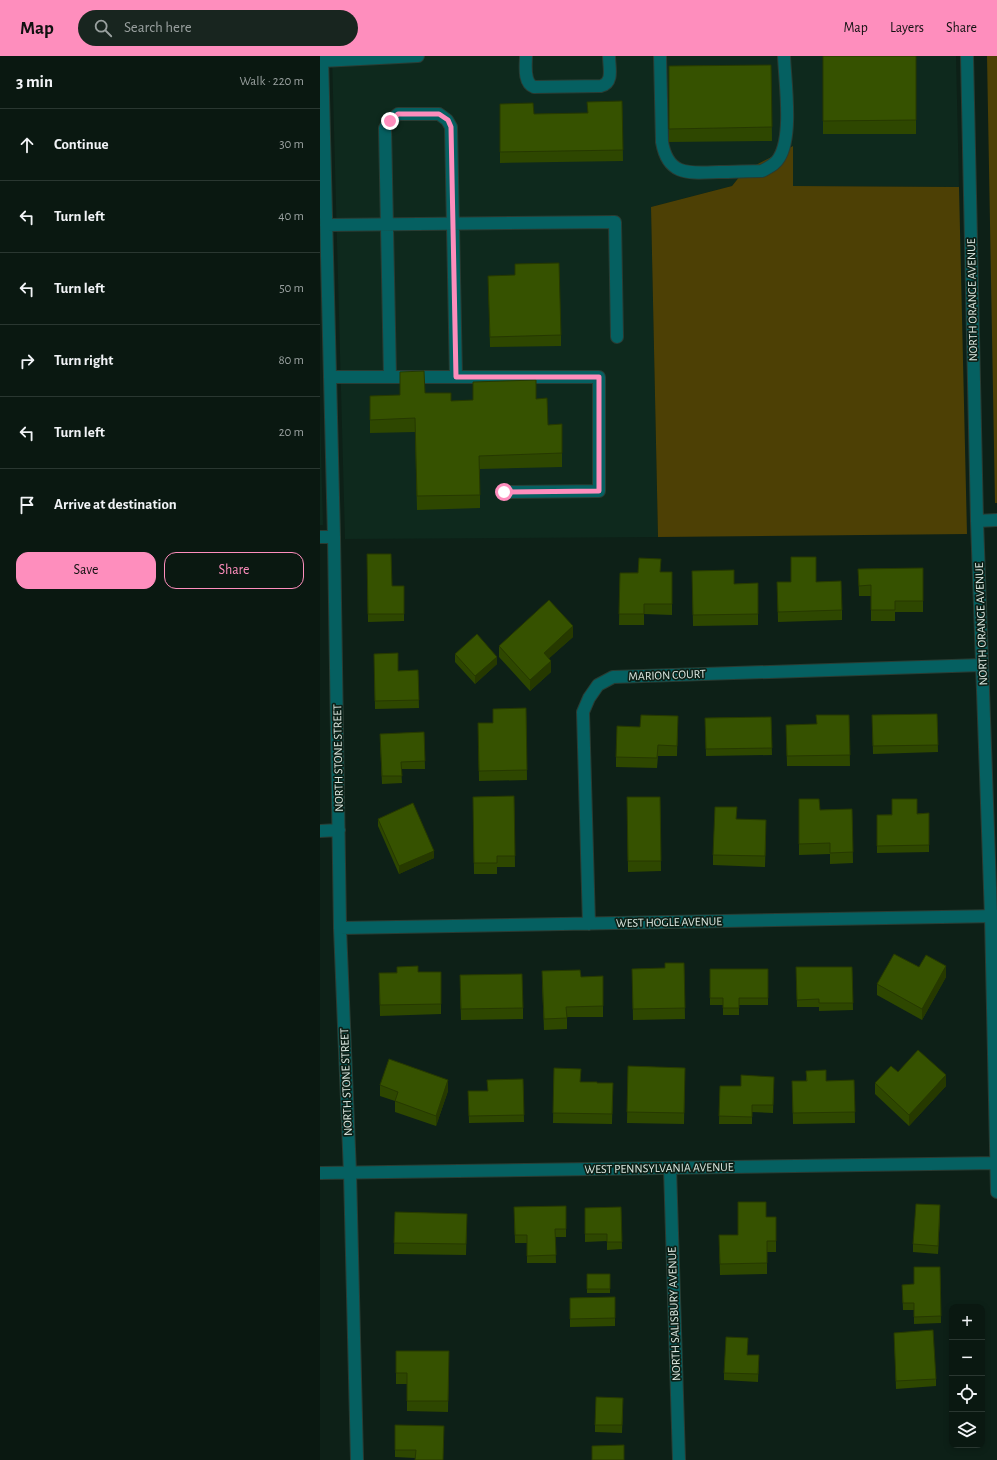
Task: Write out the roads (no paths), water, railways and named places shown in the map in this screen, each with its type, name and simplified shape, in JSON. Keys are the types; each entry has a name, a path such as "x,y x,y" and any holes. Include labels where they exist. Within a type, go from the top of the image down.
{"street":[{"path":"322,58 418,56"},
{"path":"526,56 527,82 530,86 534,87 606,85 609,82 610,77 609,56"},
{"path":"660,56 662,142 664,151 670,163 676,168 688,173 762,171 772,166 779,158 784,148 787,134 784,56"},
{"name":"NORTH ORANGE AVENUE","path":"967,56 977,521 982,666 994,916 997,1192"},
{"name":"NORTH STONE STREET","path":"322,58 326,225 324,306 330,377 326,442 334,537 340,928 350,1173 357,1460"},
{"path":"390,377 386,128 390,121 398,114 439,114 448,120 451,127 456,377"},
{"path":"326,225 615,222 617,337"},
{"path":"330,377 599,377 599,491 504,492"},
{"path":"977,521 997,520"},
{"path":"320,537 334,537"},
{"name":"MARION COURT","path":"589,924 582,712 598,685 613,677 982,666"},
{"path":"320,831 339,830"},
{"name":"WEST HOGLE AVENUE","path":"340,928 994,916"},
{"name":"WEST PENNSYLVANIA AVENUE","path":"320,1173 997,1163"},
{"name":"NORTH SALISBURY AVENUE","path":"670,1168 679,1460"}]}
